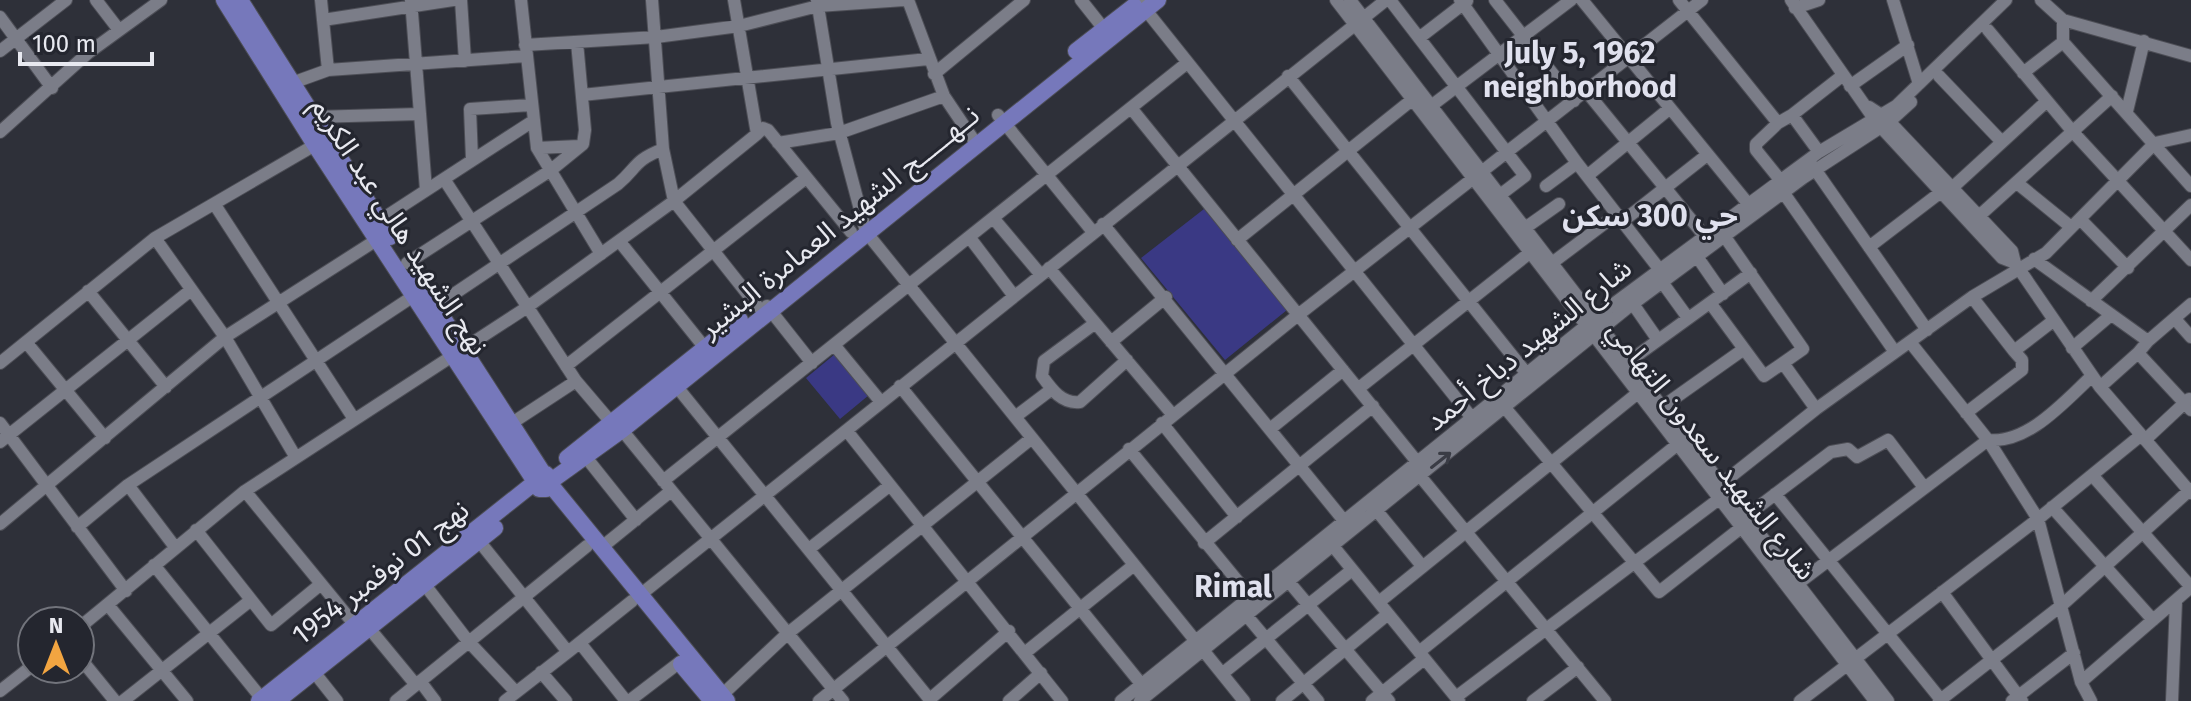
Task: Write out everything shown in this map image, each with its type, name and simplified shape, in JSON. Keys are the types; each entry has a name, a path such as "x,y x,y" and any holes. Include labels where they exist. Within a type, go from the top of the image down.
{"main road":[{"name":"نهج الشهيد هالي عبد الكريم","path":"224,0 321,142 415,295 458,351 543,482"},
{"path":"240,0 313,117 321,142 436,306 458,351 512,423 543,482 720,699"},
{"name":"نــهـــــج الشهيد العمامرة البشير","path":"1001,118 1104,29 1146,3"},
{"name":"نــهـــــج الشهيد العمامرة البشير","path":"543,482 585,456 616,426 764,306 1146,3"},
{"path":"672,381 705,348 764,306"},
{"path":"543,482 616,426"},
{"name":"نهج 01 نوفمبر 1954","path":"385,608 425,585 543,482"},
{"name":"نهج 01 نوفمبر 1954","path":"266,700 543,482"},
{"path":"636,598 680,662 720,699"},
{"name":"نهج 01 نوفمبر 1954","path":"266,700 314,672 362,626"}],"street":[{"path":"0,51 66,0"},
{"path":"96,0 119,30"},
{"path":"0,132 81,59 161,0"},
{"path":"321,0 328,70"},
{"path":"376,0 378,14"},
{"path":"323,20 378,14 411,4 453,0"},
{"path":"461,0 465,61"},
{"path":"521,0 537,148 601,254"},
{"path":"652,0 663,149 674,201 712,250 812,363"},
{"path":"734,0 757,134"},
{"path":"292,83 328,70 465,61 577,42 656,37 739,26 818,3 906,0 944,96 973,141"},
{"path":"934,74 1024,0"},
{"path":"1081,0 1104,29"},
{"name":"شارع الشهيد سعدون التهامي","path":"1336,0 1359,21 1431,106 1532,251 1642,389 1678,444 1744,522 1851,662 1888,701"},
{"name":"شارع الشهيد سعدون التهامي","path":"1350,0 1359,21 1413,99 1500,195 1552,263 1594,328 1628,362 1642,389 1662,407 1717,491"},
{"path":"505,701 847,431 1176,164 1388,0 1525,176 1500,195"},
{"path":"1495,0 1574,101"},
{"path":"1431,106 1571,0"},
{"path":"1582,0 1753,209"},
{"path":"1679,0 1778,123"},
{"path":"819,701 1129,449 1702,0"},
{"path":"1819,0 1793,4 1846,81 1946,190 2002,258 2017,265"},
{"path":"1893,0 1919,84"},
{"path":"1988,0 2003,4"},
{"name":"شارع الشهيد دباخ أحمد","path":"1140,701 1199,645 1247,616 1254,602 1289,582 1506,409 1594,328 1811,165 1939,76 2016,0"},
{"path":"2041,0 2063,20 2191,56"},
{"path":"1419,38 1464,1 1688,318"},
{"path":"818,3 826,67 860,229"},
{"path":"1146,3 1187,63 1472,418"},
{"path":"411,4 426,190"},
{"name":"شارع الشهيد دباخ أحمد","path":"1811,165 1819,152 1878,118 1919,84 2003,4"},
{"path":"0,17 52,88"},
{"path":"2063,20 2063,42 2190,184"},
{"path":"1988,30 2073,132 2118,177 2191,260"},
{"path":"2127,111 2144,41"},
{"path":"407,263 551,170 579,146 585,137 577,42"},
{"path":"2023,73 2063,42"},
{"path":"1895,352 1756,150 1756,144 1778,123 1908,45"},
{"path":"582,95 749,80 826,67 928,59"},
{"path":"396,701 523,597 636,520 718,438 1187,63"},
{"path":"1288,76 1527,374"},
{"path":"1939,76 2002,142"},
{"path":"1586,91 1709,242"},
{"path":"778,143 839,133 944,96"},
{"path":"1979,216 2112,96"},
{"path":"1237,240 1413,99"},
{"path":"1869,247 1946,190 2047,101"},
{"path":"472,159 470,109 531,105"},
{"path":"1131,108 1418,463"},
{"path":"1587,176 1669,109"},
{"path":"313,117 419,114"},
{"path":"1792,115 1819,152"},
{"path":"1001,118 1049,175 1166,297 1345,522"},
{"path":"379,221 533,121"},
{"path":"96,614 245,491 526,308 620,242 766,129 806,178 860,229 956,342 1244,701"},
{"path":"1333,546 1458,699 1633,562 1816,409 2017,265 2034,259 2155,143 2191,135"},
{"path":"0,363 155,238 321,142"},
{"path":"537,148 579,146"},
{"path":"436,306 618,184 636,162 663,149"},
{"path":"1552,263 1665,188 1707,155"},
{"path":"1546,186 1577,163"},
{"path":"1811,165 1927,330"},
{"path":"566,366 806,178"},
{"path":"444,179 576,381 667,486 843,701"},
{"path":"2017,183 2075,223 2128,268"},
{"path":"1775,494 1941,700 2062,605 2190,491 2100,387 2053,321 2017,265 2012,251 1979,216 1946,190"},
{"path":"1525,228 1559,204"},
{"path":"215,205 354,419"},
{"path":"2091,301 2191,205"},
{"name":"شارع الشهيد دباخ أحمد","path":"1121,701 1254,602 1345,522 1527,374 1633,304 1661,276 1698,258 1709,242 1725,237 1753,209"},
{"path":"994,219 1127,360 1237,517"},
{"path":"1711,304 1764,376 1803,349 1725,237"},
{"path":"155,238 225,337 295,456"},
{"path":"970,238 1014,296"},
{"path":"0,524 225,337 378,239"},
{"path":"620,242 705,348"},
{"path":"1359,388 1532,251"},
{"path":"1698,258 1723,294"},
{"path":"2034,259 2148,341"},
{"path":"1628,362 1751,273"},
{"path":"5,438 191,290"},
{"path":"88,291 166,387"},
{"path":"77,527 128,485 415,295"},
{"path":"1111,342 1166,297"},
{"path":"1966,413 2022,370 2022,360 1972,297"},
{"path":"1633,304 1658,340"},
{"path":"2100,387 2191,304"},
{"path":"2072,348 2111,315"},
{"path":"2175,319 2191,337"},
{"path":"2014,351 2053,321"},
{"path":"1094,324 1044,361 1042,376 1052,389 1066,402 1080,402 1127,360"},
{"path":"26,342 105,438"},
{"path":"1910,342 1988,440 2038,519 2081,682 2091,701"},
{"path":"835,346 881,402"},
{"path":"1662,407 1744,349"},
{"path":"1800,701 2092,475 2189,404 2138,353"},
{"path":"1783,363 1816,409"},
{"path":"1270,429 1343,370"},
{"path":"1794,588 1923,486 1988,440 2003,442 2019,436 2092,376"},
{"path":"512,423 576,381"},
{"path":"672,381 930,700 1009,631"},
{"path":"900,386 1142,685"},
{"path":"1015,417 1052,389"},
{"path":"1379,602 1642,389"},
{"path":"1204,543 1373,406"},
{"path":"1506,409 1659,592 1775,494 1831,452 1848,449 1857,457 1888,440 1923,486"},
{"path":"0,423 5,438 49,484 126,591"},
{"path":"847,431 1062,701"},
{"path":"720,699 787,634 1032,438"},
{"path":"1289,582 1346,649 1381,698 1421,656 1507,581 1678,444"},
{"path":"1129,449 1254,602"},
{"path":"585,456 636,520"},
{"path":"2081,682 2191,587 2092,475"},
{"path":"1420,476 1601,696 1585,701"},
{"path":"128,485 175,547"},
{"path":"809,549 889,486"},
{"path":"245,491 321,584 435,701"},
{"path":"2052,507 2153,620"},
{"path":"1377,511 1422,566"},
{"path":"196,530 271,625 321,584"},
{"path":"479,541 568,652"},
{"path":"154,565 266,700"},
{"path":"1026,652 1134,565"},
{"path":"1223,673 1352,570"},
{"path":"425,585 468,641 516,692"},
{"path":"1942,592 1992,658 2018,699 2074,653"},
{"path":"123,701 251,600"},
{"path":"2172,701 2176,601"},
{"path":"108,605 187,701"},
{"path":"1282,701 1388,614"},
{"path":"1247,616 1318,701"},
{"path":"580,643 628,701 680,662"},
{"name":"شارع الشهيد سعدون التهامي","path":"1851,662 1875,701"},
{"path":"1533,701 1578,667"},
{"path":"314,672 337,701"},
{"path":"541,672 566,701"},
{"path":"1009,701 1041,673"},
{"path":"96,678 115,701"}],"shaded area":[{"path":"1204,209 1287,310 1225,360 1141,258"},
{"path":"835,354 869,395 840,419 806,378"}],"district":[{"name":"July 5, 1962 neighborhood","path":"1580,70"},
{"name":"حي 300 سكن","path":"1650,216"},
{"name":"Rimal","path":"1233,587"}]}
